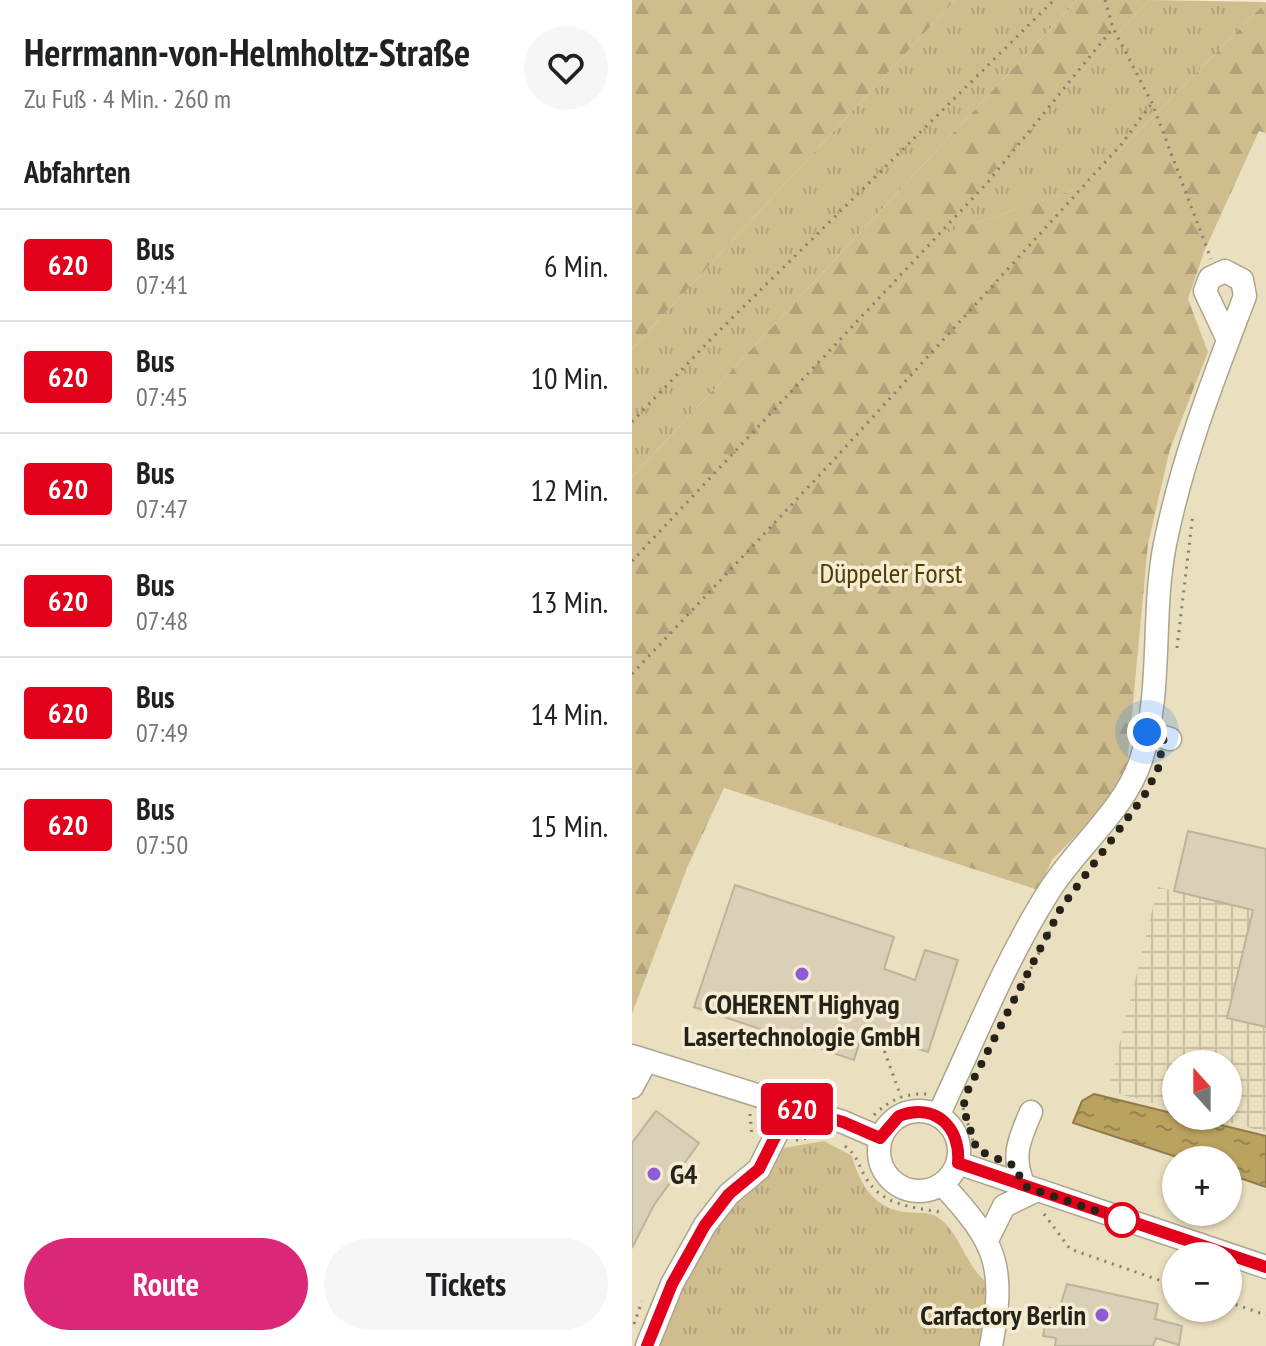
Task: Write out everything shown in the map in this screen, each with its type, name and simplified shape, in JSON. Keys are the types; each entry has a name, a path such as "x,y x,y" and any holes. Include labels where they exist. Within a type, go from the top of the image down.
{"street":[{"path":"938,1116 1050,890 1081,845 1128,792 1141,759 1147,732 1165,546 1187,456 1228,340 1246,286 1235,273 1225,271 1210,278 1205,291 1228,340"},
{"path":"1147,732 1170,739"},
{"path":"632,1087 639,1059 843,1122 880,1138"},
{"path":"647,1346 663,1303 705,1225 729,1194 759,1169 790,1107"},
{"path":"909,1112 938,1116 956,1136 958,1163 942,1184 918,1192 894,1184 880,1163 880,1138 891,1122 909,1112"},
{"path":"1030,1196 1015,1166 1016,1146 1031,1112"},
{"path":"958,1163 1030,1196 1266,1267"},
{"path":"942,1184 988,1238 999,1304 991,1346"},
{"path":"988,1238 1004,1206 1030,1196"}],"path":[{"path":"632,422 709,341 1054,0"},
{"path":"1105,0 1113,28 1152,103 1217,275"},
{"path":"632,561 988,182 1113,28"},
{"path":"632,674 841,453 1120,146 1152,103"},
{"path":"1177,650 1195,503"},
{"path":"1014,999 1056,919"},
{"path":"879,1036 901,1097"},
{"path":"965,1100 963,1108 977,1150"},
{"path":"748,1111 753,1129 749,1146"},
{"path":"775,1140 824,1135 830,1138"},
{"path":"840,1142 856,1154 868,1182 891,1202 942,1212"},
{"path":"1030,1196 1070,1249 1162,1281"},
{"path":"632,1330 647,1292"},
{"path":"1242,1307 1266,1315"}],"shaded area":[{"path":"1259,130 1266,133 1266,1346 632,1346 632,1014 687,868 724,788 1038,890 1052,860 1106,805 1127,768 1148,544 1170,449 1208,352 1188,299 1204,252"},
{"path":"1158,887 1253,910 1228,1018 1266,1027 1266,1132 1242,1126 1242,1050 1162,1050 1162,1105 1108,1091"}],"green space":[{"path":"632,0 955,0 632,349"},
{"path":"955,0 1077,0 632,477 632,349"},
{"name":"Düppeler Forst","path":"1077,0 1150,0 1102,49 937,236 1085,186 1266,2 1266,133 1259,131 1204,252 1188,299 1208,352 1170,449 1148,544 1127,768 1106,805 1052,860 1038,890 724,788 687,868 632,1014 632,477"},
{"path":"1150,0 1266,2 1085,186 935,237 1102,49"},
{"path":"824,1141 852,1156 859,1176 876,1200 894,1210 936,1216 951,1231 974,1268 989,1285 979,1346 659,1346 670,1309 721,1217 755,1187 783,1148"}],"water":[{"path":"1094,1094 1162,1111 1162,1130 1241,1130 1266,1136 1266,1187 1242,1179 1242,1146 1162,1146 1162,1152 1073,1123 1082,1101"}],"building":[{"path":"1188,831 1266,849 1266,1027 1227,1018 1253,910 1174,891"},
{"name":"COHERENT Highyag Lasertechnologie GmbH","path":"735,885 894,937 884,969 915,980 925,950 958,960 928,1052 863,1031 854,1060 694,1007"},
{"name":"G4","path":"656,1111 699,1143 654,1205 632,1248 632,1143"},
{"name":"Carfactory Berlin","path":"1067,1284 1158,1304 1155,1319 1182,1326 1179,1345 1156,1338 1153,1346 1055,1346 1056,1338 1043,1336 1049,1308 1059,1310"}],"bus line":[{"name":"620","path":"647,1346 658,1313 705,1225 729,1194 759,1169 790,1107 843,1122 880,1138 899,1116 909,1112 928,1112 949,1124 956,1136 958,1163 1266,1267"}],"place":[{"name":"COHERENT Highyag Lasertechnologie GmbH","path":"802,974"},
{"name":"G4","path":"654,1174"},
{"name":"Carfactory Berlin","path":"1102,1315"}],"route":[{"path":"1122,1220 1024,1186 1015,1166 977,1150 963,1108 967,1092 1061,908 1144,796 1158,769 1164,737 1147,732"}]}
